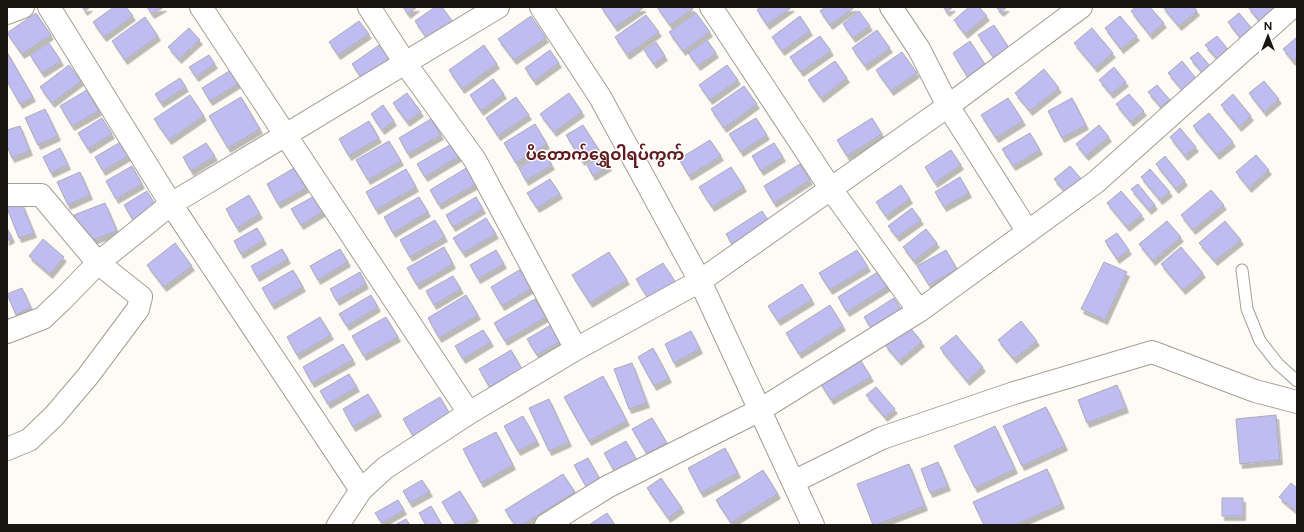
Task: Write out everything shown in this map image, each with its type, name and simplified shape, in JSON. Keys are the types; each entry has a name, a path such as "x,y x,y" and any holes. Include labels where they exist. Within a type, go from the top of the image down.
{"street":[{"path":"7,13 23,7"},
{"path":"49,7 171,204 361,490"},
{"path":"201,7 469,413"},
{"path":"369,7 405,63 475,160 576,349"},
{"path":"7,332 44,318 98,263 171,204 498,7"},
{"path":"541,7 600,96 700,281 813,525"},
{"path":"711,7 831,189 920,311"},
{"path":"891,7 920,49 948,106 1028,232"},
{"path":"338,525 361,490 384,468 469,413 576,349 700,281 948,106 1056,15 1081,7"},
{"path":"546,525 607,487 760,410 920,311 1096,182 1292,7"},
{"path":"7,195 41,195 98,263 141,297 138,309 88,376 54,416 29,440 7,450"},
{"path":"793,482 882,438 1014,394 1152,352 1255,391 1297,402"}],"lane":[{"path":"1242,270 1246,309 1260,341 1278,364 1297,381"}],"building":[{"path":"82,7 90,7 85,11"},
{"path":"114,7 126,7 133,16 104,37 93,22"},
{"path":"147,7 164,7 152,14"},
{"path":"403,7 417,7 408,14"},
{"path":"435,7 442,7 453,22 428,40 415,21"},
{"path":"601,7 643,7 643,8 615,27"},
{"path":"657,7 692,7 693,9 670,25"},
{"path":"761,7 792,7 767,25 757,10"},
{"path":"826,7 855,7 830,25 820,11"},
{"path":"943,7 953,7 947,12"},
{"path":"969,7 979,7 987,16 965,34 954,20"},
{"path":"996,7 1007,7 1001,12"},
{"path":"1136,7 1150,7 1164,23 1150,35 1131,11"},
{"path":"1163,7 1194,7 1197,11 1179,26"},
{"path":"1248,7 1277,7 1262,24"},
{"path":"859,11 870,26 853,38 843,24"},
{"path":"36,13 51,35 22,54 7,33"},
{"path":"696,13 710,32 683,51 669,32"},
{"path":"1239,13 1254,31 1243,41 1228,22"},
{"path":"646,15 659,32 627,55 615,37"},
{"path":"531,16 546,38 514,60 498,39"},
{"path":"800,16 810,31 782,51 772,37"},
{"path":"1120,16 1137,36 1121,49 1105,28"},
{"path":"145,17 158,36 125,60 112,41"},
{"path":"359,21 369,34 338,55 329,42"},
{"path":"994,25 1011,51 996,61 978,35"},
{"path":"189,28 200,40 179,59 168,47"},
{"path":"1092,28 1113,53 1095,68 1074,43"},
{"path":"877,30 890,48 865,66 852,48"},
{"path":"820,36 831,51 801,72 790,57"},
{"path":"1217,36 1232,54 1221,63 1205,45"},
{"path":"1297,37 1297,58 1293,61 1283,49"},
{"path":"707,40 716,53 698,66 688,53"},
{"path":"970,41 988,69 970,81 953,53"},
{"path":"656,42 665,56 654,64 644,50"},
{"path":"49,43 61,61 42,73 30,55"},
{"path":"382,43 393,59 363,80 352,64"},
{"path":"484,45 497,64 462,89 449,70"},
{"path":"550,50 559,63 534,81 525,68"},
{"path":"7,52 33,97 20,104 7,81"},
{"path":"902,52 917,73 891,91 876,70"},
{"path":"1198,52 1211,67 1203,73 1190,58"},
{"path":"209,55 215,64 196,77 189,67"},
{"path":"835,61 847,78 821,98 808,80"},
{"path":"1182,61 1199,82 1185,93 1168,73"},
{"path":"69,65 81,81 52,103 40,87"},
{"path":"727,65 738,80 710,100 699,85"},
{"path":"1114,67 1126,82 1111,94 1099,80"},
{"path":"1044,69 1059,88 1030,111 1015,93"},
{"path":"231,70 239,83 210,101 202,88"},
{"path":"180,78 186,87 161,103 155,94"},
{"path":"493,79 504,94 481,111 470,95"},
{"path":"1264,81 1279,99 1264,112 1249,93"},
{"path":"1157,85 1170,100 1161,107 1148,92"},
{"path":"744,86 757,104 724,128 711,109"},
{"path":"87,90 99,111 72,126 60,106"},
{"path":"407,93 421,112 407,122 393,103"},
{"path":"569,93 582,112 554,132 540,114"},
{"path":"1129,94 1144,111 1131,122 1116,104"},
{"path":"1233,94 1251,116 1239,127 1221,105"},
{"path":"190,95 204,116 169,140 154,119"},
{"path":"241,97 260,129 228,148 209,116"},
{"path":"516,97 529,115 498,136 486,118"},
{"path":"1008,98 1023,121 996,138 981,115"},
{"path":"1072,98 1086,125 1062,138 1048,111"},
{"path":"383,105 394,121 382,130 371,114"},
{"path":"45,109 58,136 38,145 25,118"},
{"path":"1209,113 1233,142 1217,155 1193,126"},
{"path":"102,118 112,134 88,149 78,133"},
{"path":"756,118 767,135 741,152 729,134"},
{"path":"872,118 882,134 847,156 837,140"},
{"path":"431,119 441,135 408,154 399,138"},
{"path":"369,121 379,138 349,156 339,139"},
{"path":"535,124 547,144 516,163 504,143"},
{"path":"583,125 599,150 582,161 566,135"},
{"path":"1099,125 1109,137 1086,156 1076,144"},
{"path":"20,126 30,151 12,158 7,146 7,130"},
{"path":"1180,128 1196,147 1185,156 1170,137"},
{"path":"1030,133 1040,150 1013,166 1002,149"},
{"path":"124,140 132,154 103,171 95,157"},
{"path":"710,140 721,156 689,176 679,159"},
{"path":"389,141 401,161 368,180 356,160"},
{"path":"206,143 215,156 191,171 183,157"},
{"path":"453,143 460,156 425,177 417,164"},
{"path":"774,143 783,157 761,171 752,156"},
{"path":"60,148 68,165 51,173 43,157"},
{"path":"951,150 961,165 935,183 925,167"},
{"path":"544,152 552,165 526,181 519,168"},
{"path":"603,155 609,166 593,176 587,165"},
{"path":"1256,155 1269,170 1249,188 1236,172"},
{"path":"1165,156 1185,181 1176,189 1156,164"},
{"path":"800,164 810,180 774,203 764,186"},
{"path":"132,166 142,184 116,199 106,181"},
{"path":"1070,166 1085,183 1069,196 1054,179"},
{"path":"468,167 478,183 439,205 430,190"},
{"path":"731,167 744,187 712,207 699,187"},
{"path":"294,168 306,188 278,204 267,184"},
{"path":"406,169 416,187 376,210 366,192"},
{"path":"1150,169 1170,192 1160,200 1141,177"},
{"path":"80,172 90,195 68,205 57,182"},
{"path":"960,177 969,193 944,207 935,192"},
{"path":"550,179 560,194 537,208 527,193"},
{"path":"1138,184 1155,205 1149,210 1131,189"},
{"path":"901,185 910,199 886,216 876,202"},
{"path":"1211,190 1224,205 1193,230 1181,215"},
{"path":"147,191 156,206 133,220 124,205"},
{"path":"1121,191 1142,215 1127,227 1107,203"},
{"path":"249,195 260,214 237,228 226,209"},
{"path":"316,195 326,210 301,225 291,209"},
{"path":"419,197 428,212 393,233 384,217"},
{"path":"476,197 483,209 453,227 446,215"},
{"path":"20,199 34,233 19,238 7,208 7,204"},
{"path":"105,203 117,231 85,243 74,215"},
{"path":"912,208 921,220 897,237 888,226"},
{"path":"762,211 769,221 732,244 726,234"},
{"path":"486,218 496,234 463,253 453,238"},
{"path":"435,220 445,237 410,257 400,240"},
{"path":"1167,221 1181,237 1153,261 1139,244"},
{"path":"1225,221 1241,240 1215,261 1199,243"},
{"path":"7,228 12,238 7,241"},
{"path":"257,228 264,240 241,254 234,241"},
{"path":"926,229 937,243 914,261 903,247"},
{"path":"1117,233 1129,250 1117,259 1105,241"},
{"path":"43,239 64,257 50,274 29,256"},
{"path":"175,243 192,266 164,287 147,265"},
{"path":"444,247 453,264 417,285 407,268"},
{"path":"1181,247 1203,273 1183,290 1161,264"},
{"path":"282,249 288,259 257,277 251,266"},
{"path":"340,249 348,262 318,280 310,266"},
{"path":"496,250 504,264 478,279 470,265"},
{"path":"857,250 868,267 830,290 819,273"},
{"path":"946,250 957,269 929,285 917,266"},
{"path":"609,252 627,280 590,303 572,275"},
{"path":"1104,262 1127,272 1105,320 1081,309"},
{"path":"663,263 676,283 649,300 636,279"},
{"path":"521,269 532,288 502,306 491,287"},
{"path":"293,270 303,287 272,305 262,288"},
{"path":"881,270 890,285 847,312 838,297"},
{"path":"360,272 366,284 337,301 330,289"},
{"path":"453,276 461,289 434,305 426,291"},
{"path":"802,284 812,300 778,321 768,306"},
{"path":"22,288 31,308 16,315 7,294"},
{"path":"371,295 378,307 347,326 339,314"},
{"path":"466,295 478,315 439,338 428,318"},
{"path":"894,298 901,309 871,328 864,317"},
{"path":"535,299 546,317 505,341 494,323"},
{"path":"830,305 843,326 799,354 786,333"},
{"path":"320,317 331,335 297,355 287,337"},
{"path":"386,317 398,337 364,356 352,336"},
{"path":"1021,321 1037,341 1014,359 998,340"},
{"path":"551,325 561,341 537,355 527,339"},
{"path":"908,325 922,342 899,361 885,345"},
{"path":"483,330 491,342 463,359 455,346"},
{"path":"691,331 700,349 674,363 665,344"},
{"path":"956,335 983,367 967,381 940,348"},
{"path":"343,344 353,360 312,383 303,367"},
{"path":"653,348 669,378 654,386 638,357"},
{"path":"511,350 522,369 490,388 479,369"},
{"path":"859,358 871,377 831,400 819,381"},
{"path":"632,363 647,403 629,409 614,369"},
{"path":"349,374 357,387 328,404 320,391"},
{"path":"603,376 627,421 589,441 564,397"},
{"path":"1117,385 1126,408 1087,423 1078,400"},
{"path":"876,387 895,409 885,417 866,395"},
{"path":"368,394 379,412 353,427 343,409"},
{"path":"440,397 452,418 415,439 403,419"},
{"path":"549,399 569,442 549,451 529,408"},
{"path":"1046,407 1065,446 1022,466 1003,426"},
{"path":"1276,415 1280,460 1240,464 1236,419"},
{"path":"523,416 537,441 518,451 504,426"},
{"path":"652,418 667,443 647,454 632,429"},
{"path":"995,426 1015,469 975,488 954,446"},
{"path":"496,432 513,465 481,483 463,449"},
{"path":"626,441 639,464 617,476 604,453"},
{"path":"725,448 738,473 701,493 688,468"},
{"path":"588,458 601,481 587,488 574,465"},
{"path":"938,462 948,486 930,493 921,469"},
{"path":"909,464 925,506 873,525 857,484"},
{"path":"1047,469 1062,504 1015,525 984,525 973,502"},
{"path":"763,470 778,494 731,523 716,500"},
{"path":"563,474 575,492 522,525 515,525 505,510"},
{"path":"661,478 682,508 668,518 647,488"},
{"path":"422,480 430,492 410,503 403,491"},
{"path":"1291,483 1297,488 1297,512 1279,497"},
{"path":"460,491 476,517 463,525 456,525 442,502"},
{"path":"1222,498 1243,498 1243,516 1222,516"},
{"path":"398,500 404,510 382,523 375,513"},
{"path":"431,506 442,525 426,525 419,513"},
{"path":"607,513 615,525 589,525"},
{"path":"406,519 410,525 395,525"}],"district":[{"name":"ပိတောက်ရွှေဝါရပ်ကွက်","path":"605,154"}]}
